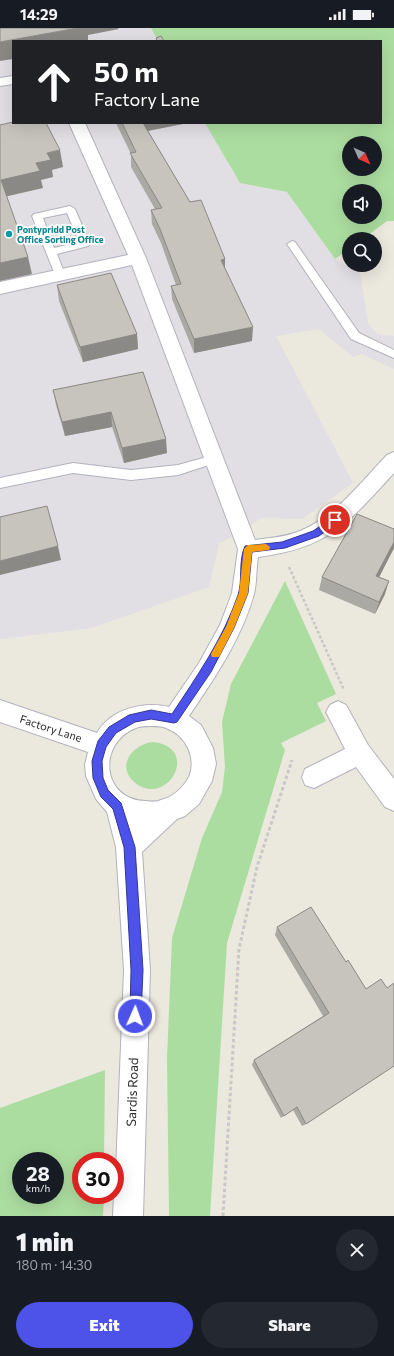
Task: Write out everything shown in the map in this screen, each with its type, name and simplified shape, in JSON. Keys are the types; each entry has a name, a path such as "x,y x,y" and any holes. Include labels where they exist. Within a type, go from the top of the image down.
{"street":[{"path":"0,82 12,80"},
{"path":"77,124 138,258 248,549 244,593 230,628 207,670 174,719"},
{"path":"0,288 138,258"},
{"path":"248,549 282,545 316,533 344,513 394,460"},
{"path":"342,702 360,753 394,799"},
{"name":"Factory Lane","path":"0,711 101,745"},
{"path":"129,847 167,813 186,802 198,788 203,771 203,754 196,738 189,729 174,719 151,715 133,718 112,730 101,745 97,761 98,778 105,793 118,806 129,812 148,816 167,813"},
{"path":"314,777 360,753"},
{"name":"Sardis Road","path":"118,806 129,847 137,970 128,1216"}],"lane":[{"path":"51,252 85,244 70,209 37,216 51,252 60,275"},
{"path":"292,244 355,336 394,354"},
{"path":"0,483 73,468 131,475 178,470 214,459"}],"path":[{"path":"289,567 342,702"},
{"path":"223,1216 239,949 257,867 292,760"}],"shaded area":[{"path":"0,28 151,28 157,40 12,40 12,124 206,124 240,183 287,192 335,259 342,263 342,272 360,273 368,323 377,334 394,336 394,369 362,354 353,357 319,329 276,336 353,483 302,519 262,518 219,544 209,587 91,628 0,639"}],"green space":[{"path":"151,28 394,28 394,221 387,221 372,232 342,232 342,254 335,259 287,192 240,183 206,124 382,124 382,40 157,40"},
{"path":"285,581 336,694 317,703 326,721 281,743 285,750 227,943 210,1216 169,1216 167,1059 172,938 202,838 222,792 225,767 222,722 231,684"},
{"path":"153,742 168,747 175,755 177,765 174,775 167,783 157,788 145,788 133,781 128,775 126,768 127,762 134,751 139,747"},
{"path":"105,1070 104,1152 72,1152 72,1204 104,1204 103,1216 0,1216 0,1108"}],"building":[{"path":"0,28 78,28 0,42"},
{"path":"161,36 163,40 157,40 156,38"},
{"path":"12,122 12,124 47,124 60,150 47,153 51,160 36,163 40,171 1,180 28,257 0,263 0,125"},
{"path":"122,124 144,124 190,202 201,200 225,259 221,260 253,327 194,339 171,286 181,284 160,229 151,210 162,208 130,153 136,152"},
{"path":"111,273 137,334 80,347 57,285"},
{"path":"143,372 166,439 122,448 111,412 62,422 53,390"},
{"path":"47,506 58,546 0,561 0,517"},
{"path":"357,514 394,529 394,542 376,576 389,581 379,602 322,577"},
{"path":"311,907 346,962 348,960 366,989 381,979 387,988 394,983 394,1066 306,1124 297,1107 284,1116 254,1060 329,1013 277,927"}],"slow traffic":[{"path":"216,654 230,628 244,593 248,549 266,547"}],"place":[{"name":"Pontypridd Post Office Sorting Office","path":"9,234"}],"route":[{"path":"135,1016 137,970 129,847 118,806 105,793 98,778 97,761 101,745 112,730 133,718 151,715 174,719 207,670 230,628 244,593 248,549 282,545 316,533 335,520"}]}
